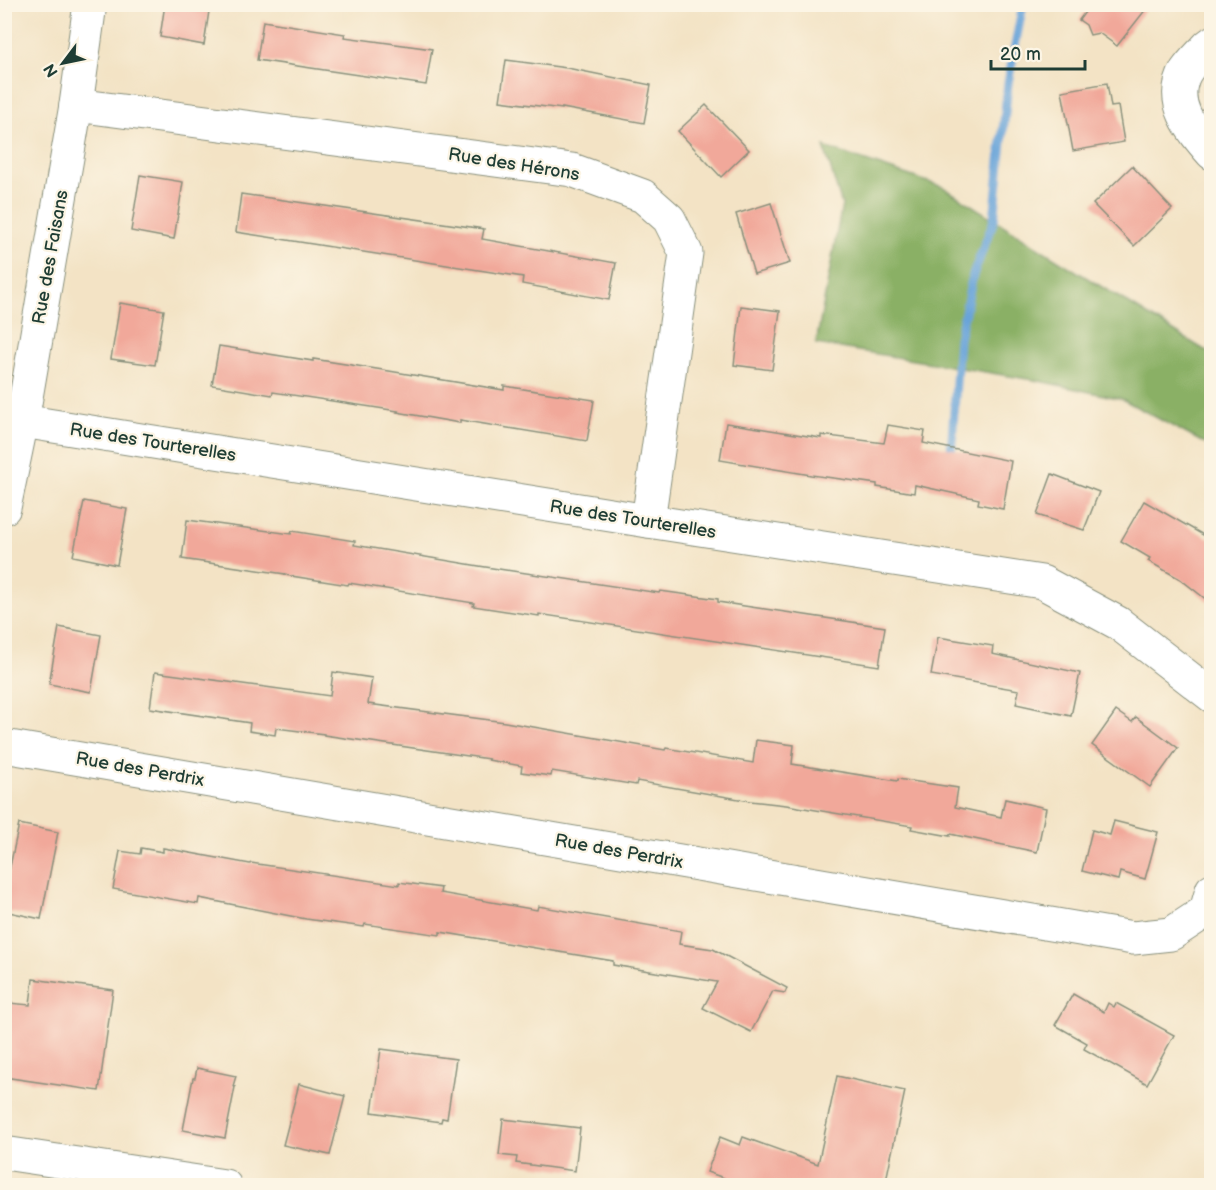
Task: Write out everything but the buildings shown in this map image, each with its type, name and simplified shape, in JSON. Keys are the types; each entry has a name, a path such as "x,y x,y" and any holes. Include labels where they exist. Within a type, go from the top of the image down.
{"street":[{"name":"Rue des Faisans","path":"4,508 22,421 76,105 90,4"},
{"path":"1212,43 1187,70 1179,88 1184,115 1193,132 1212,153"},
{"name":"Rue des Hérons","path":"76,105 572,170 643,196 669,219 686,253 648,521"},
{"name":"Rue des Tourterelles","path":"22,421 1042,582 1118,623 1212,696"},
{"name":"Rue des Perdrix","path":"4,746 1133,938 1171,934 1206,911 1212,891"},
{"path":"4,1153 225,1185"}],"green space":[{"path":"824,147 943,187 1211,354 1211,447 1122,399 1039,381 816,344 842,205"}],"waterway":[{"path":"951,454 959,339 973,275 994,220 1008,83 1023,4"}]}
